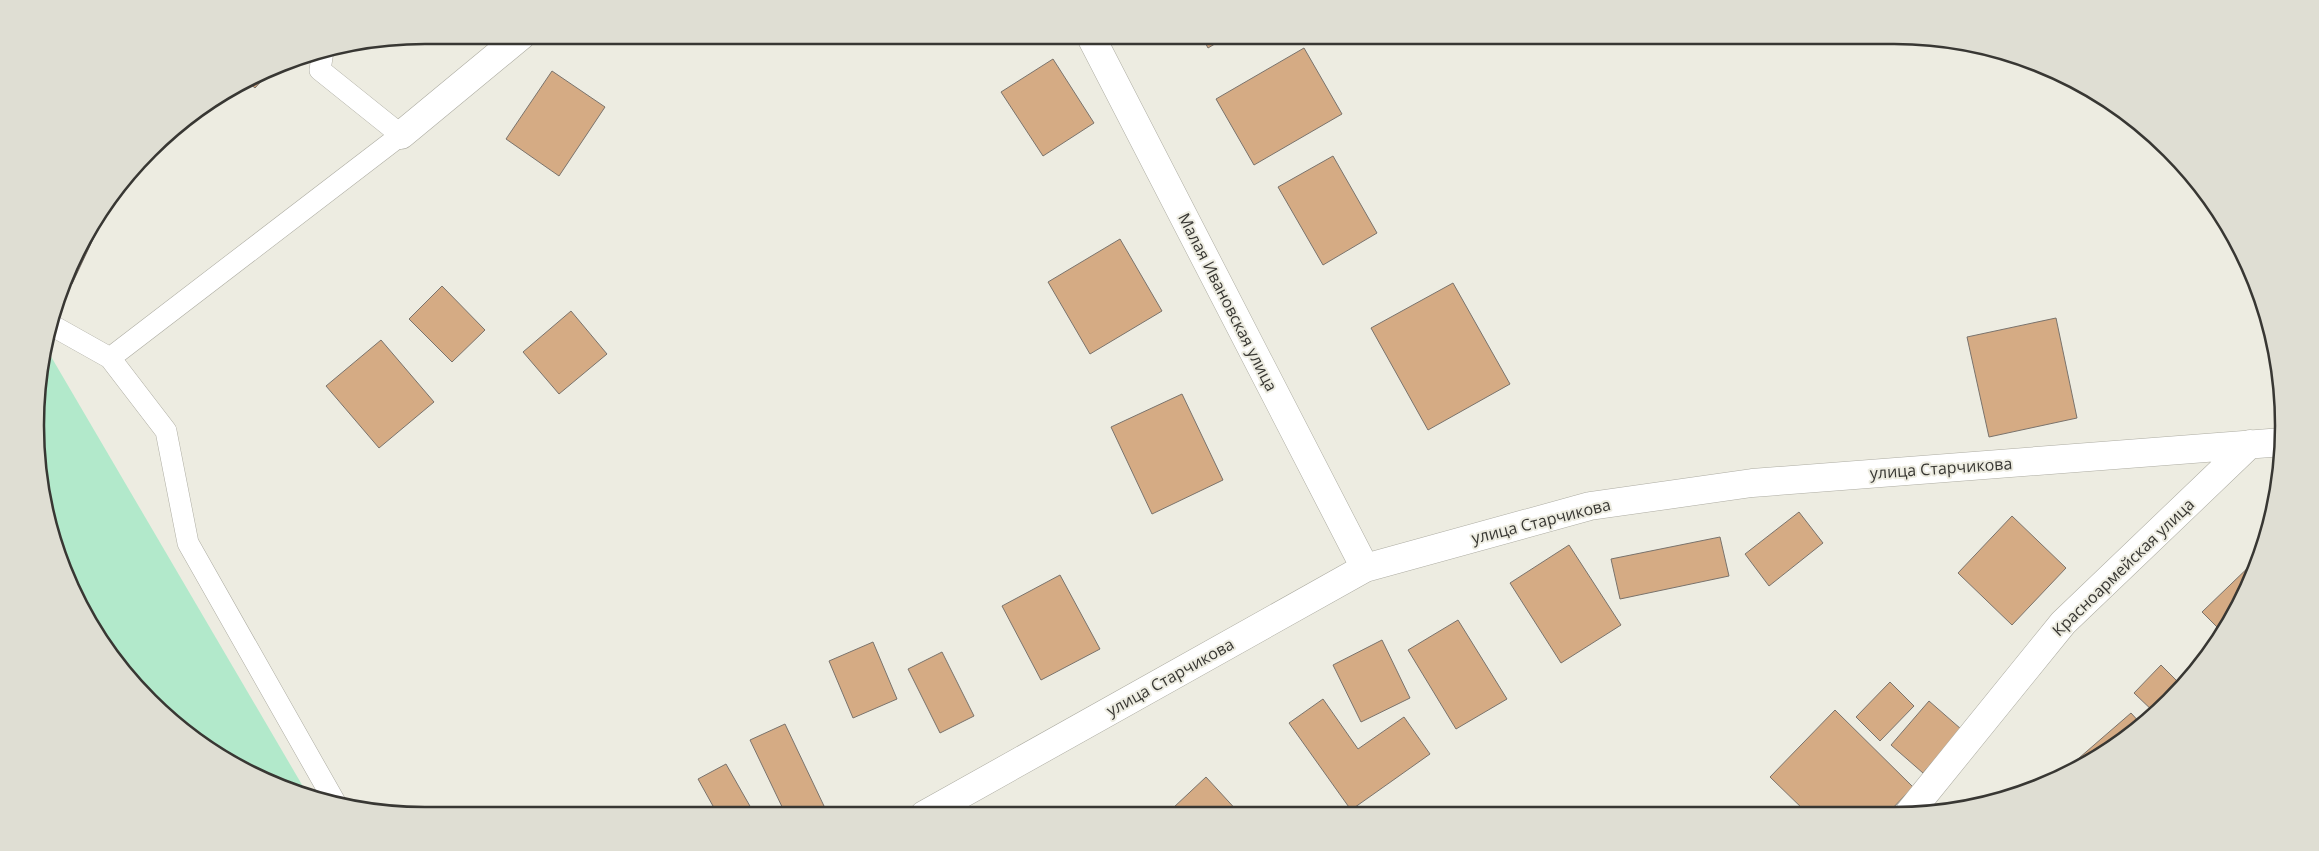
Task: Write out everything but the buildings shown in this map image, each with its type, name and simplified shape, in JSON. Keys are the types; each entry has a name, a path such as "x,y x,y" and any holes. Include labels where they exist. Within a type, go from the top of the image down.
{"street":[{"path":"401,135 511,44"},
{"name":"Малая Ивановская улица","path":"1095,44 1365,568"},
{"name":"улица Старчикова","path":"938,807 1365,568 1590,506 1733,485 2274,443"},
{"name":"Красноармейская улица","path":"1914,806 2063,623 2250,444"}],"lane":[{"path":"110,358 401,135 320,70 322,59"},
{"path":"57,328 110,358 166,431 188,543 331,795"}],"green space":[{"path":"50,355 303,787 257,768 235,756 213,743 174,713 138,677 108,638 95,616 73,572 64,548 51,500 47,475 44,426"}]}
